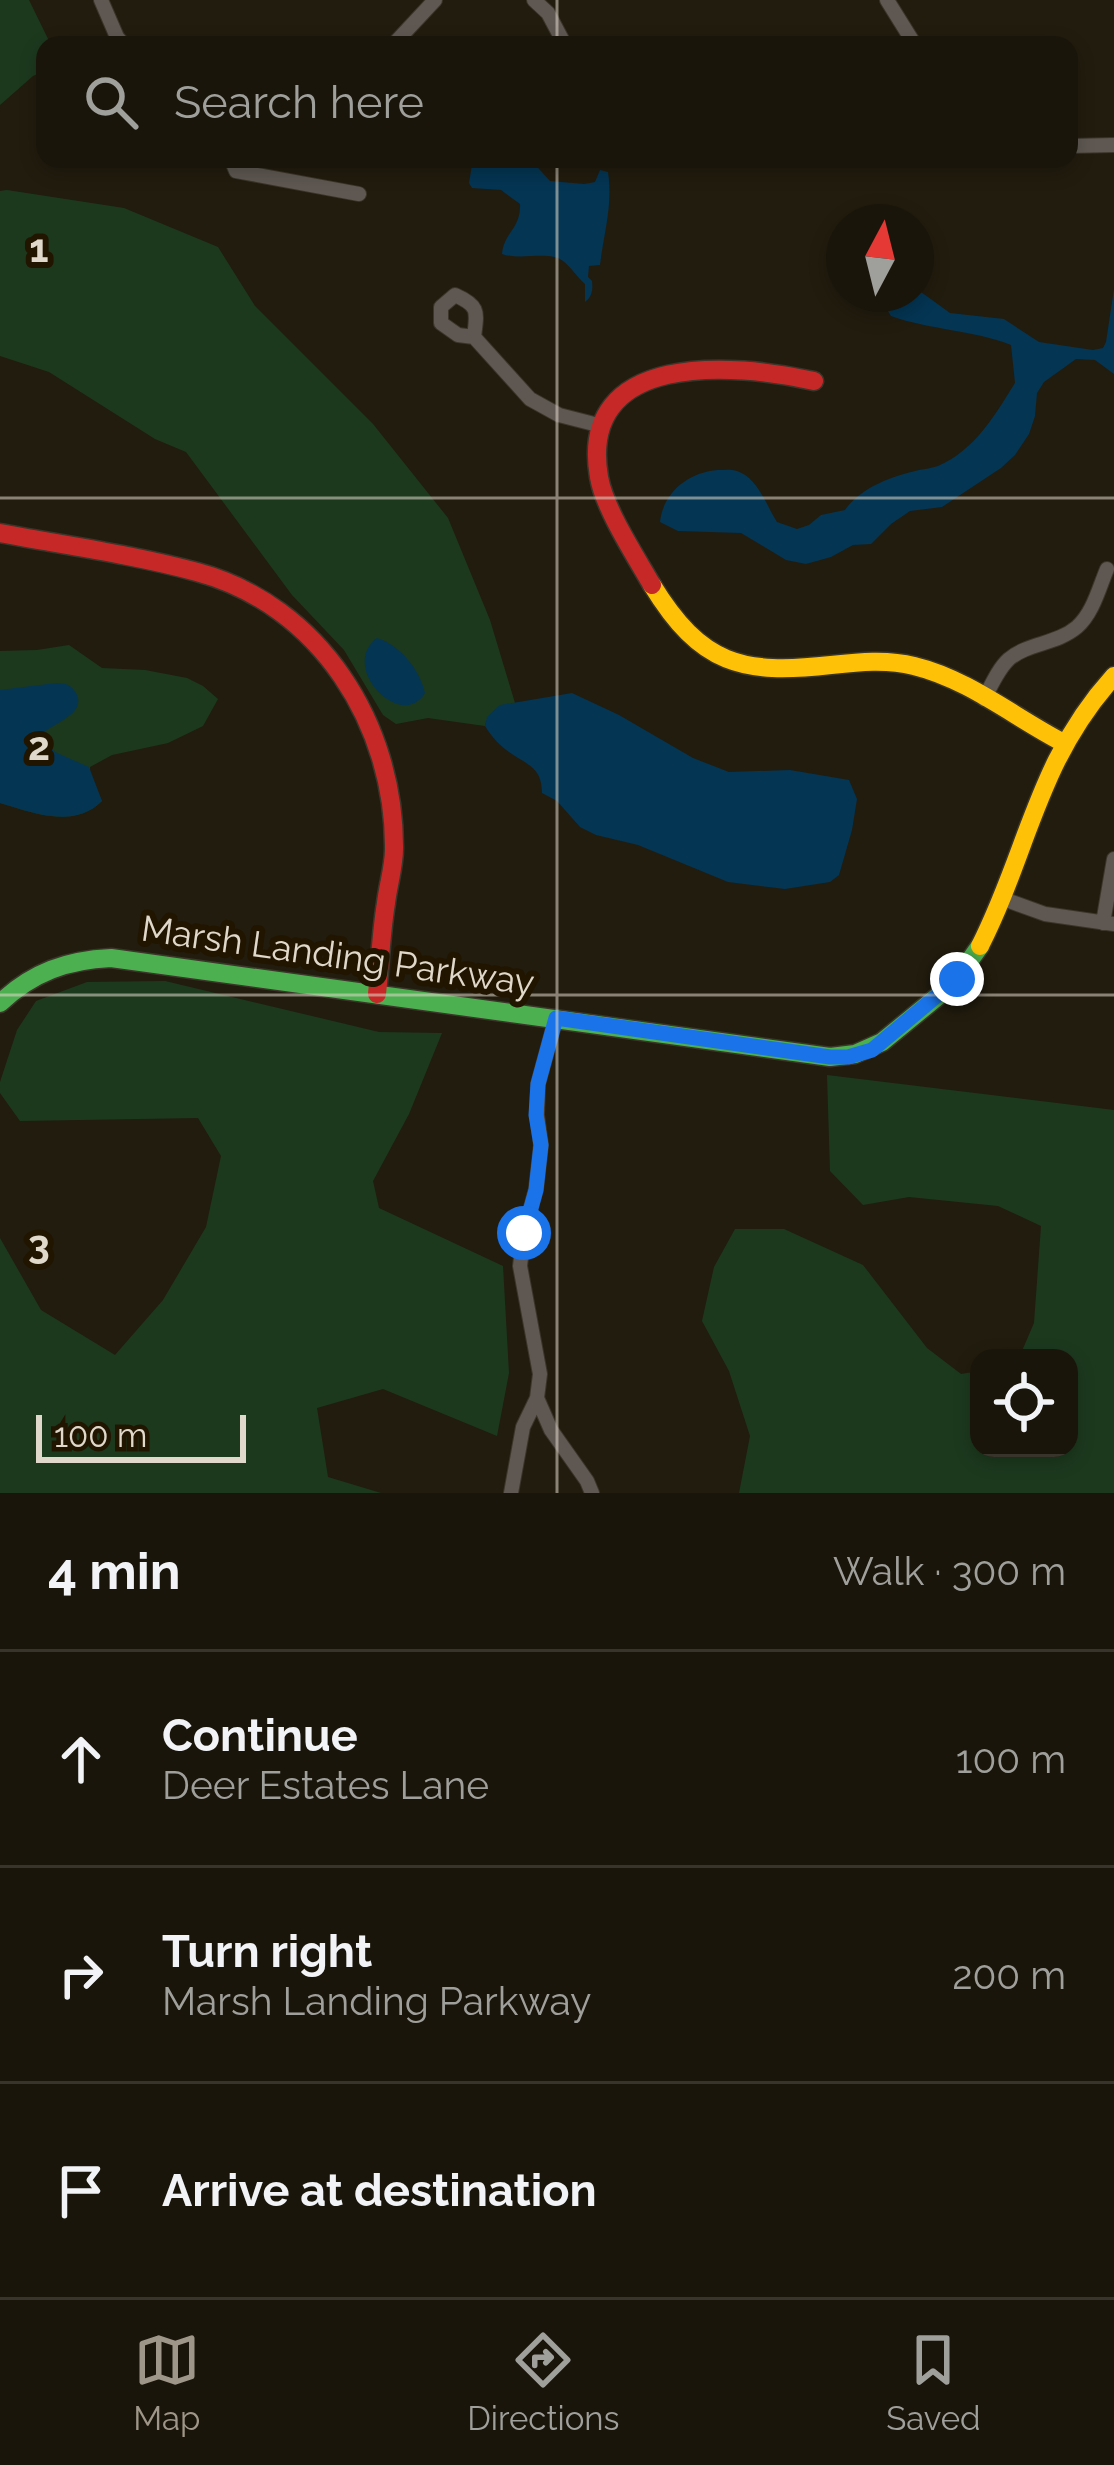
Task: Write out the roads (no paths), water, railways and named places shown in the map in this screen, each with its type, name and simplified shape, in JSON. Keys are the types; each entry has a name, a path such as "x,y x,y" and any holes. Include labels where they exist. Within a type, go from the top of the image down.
{"street":[{"path":"100,0 117,36"},
{"path":"401,36 435,0"},
{"path":"534,0 548,13 560,36"},
{"path":"887,0 909,36"},
{"path":"1078,146 1114,145"},
{"path":"235,168 359,194"},
{"path":"474,337 530,399 559,415 598,425"},
{"path":"814,381 762,369 701,369 635,386 603,412 596,462 605,495 656,590 701,646 740,666 771,671 872,661 900,663 944,676 1062,742 1114,676"},
{"path":"0,533 230,582 283,612 325,650 359,700 372,729 390,806 394,857 377,994"},
{"path":"984,699 1012,657 1065,635 1087,616 1107,569"},
{"name":"Marsh Landing Parkway","path":"0,1003 46,968 85,958 138,960 830,1057 862,1054 957,979 982,941 1062,742"},
{"path":"1000,898 1045,914 1108,924 1114,859"},
{"path":"511,1493 540,1374 520,1266 541,1145 538,1084 556,1018"},
{"path":"537,1398 551,1430 592,1493"}],"water":[{"path":"472,168 538,168 550,181 584,184 595,182 600,170 608,172 609,207 600,265 589,266 589,298 585,302 585,284 563,261 502,254 520,204 501,190 472,188"},
{"path":"1114,289 1114,374 1095,360 1076,359 1044,382 1037,393 1029,434 1001,468 942,507 910,511 871,544 853,545 806,564 786,560 741,533 678,531 660,522 666,502 679,486 697,475 730,470 751,480 777,522 797,529 821,515 845,510 878,484 938,466 973,441 1015,383 1011,345 888,312 934,312 934,301 950,313 1004,319 1039,342 1093,350 1106,342"},
{"path":"377,638 401,652 419,676 425,693 415,703 389,700 369,678 367,650"},
{"path":"56,683 72,688 78,705 43,733 42,742 89,767 102,801 91,810 66,817 0,803 0,690"},
{"path":"572,693 693,758 729,772 790,770 849,780 857,799 839,875 830,882 785,889 728,882 580,827 557,801 542,793 536,771 502,747 485,726 487,717 500,705"}]}
